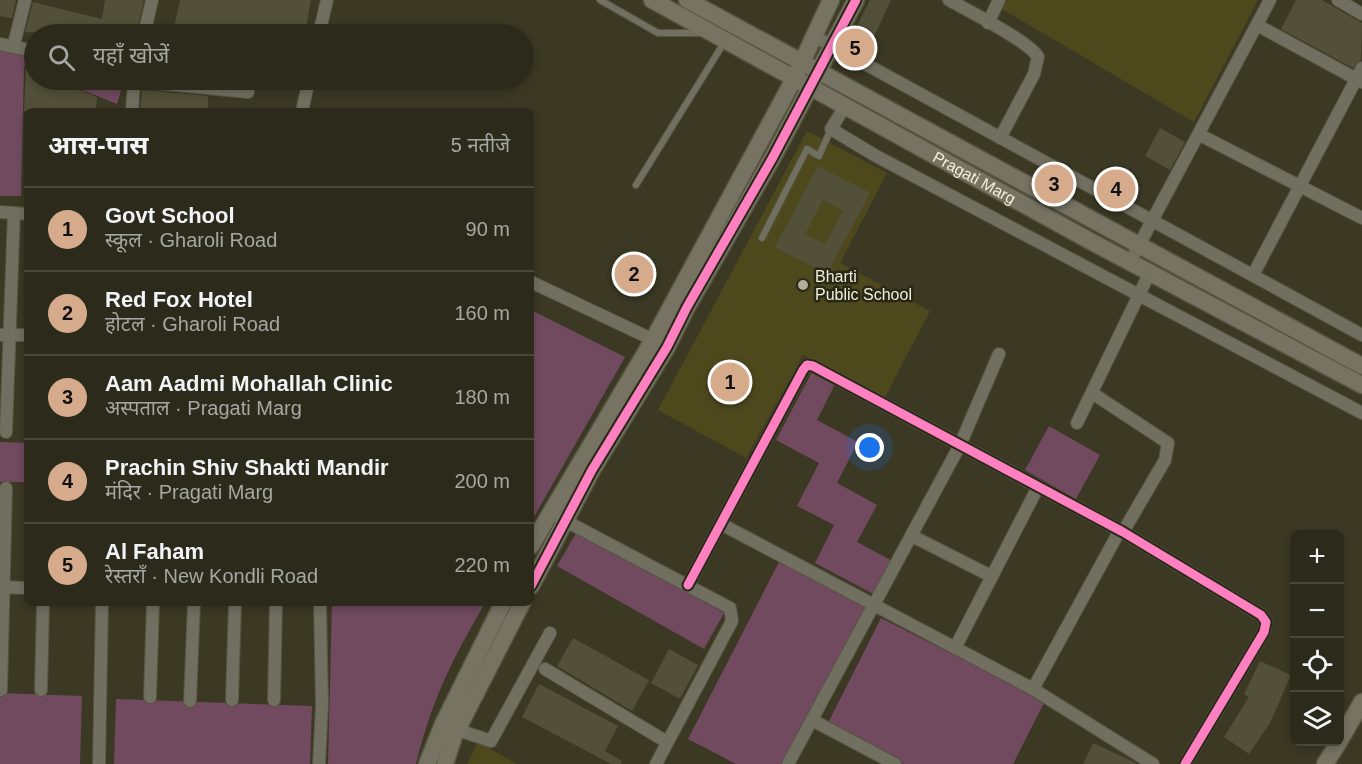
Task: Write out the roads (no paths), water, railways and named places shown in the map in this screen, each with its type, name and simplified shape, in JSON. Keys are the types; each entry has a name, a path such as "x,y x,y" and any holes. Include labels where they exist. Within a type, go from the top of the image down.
{"main road":[{"name":"Pragati Marg","path":"652,0 1130,262 1362,385"},
{"name":"Pragati Marg","path":"687,0 1362,366"},
{"path":"534,543 557,516 660,343 802,63 831,0"},
{"path":"660,343 687,307 773,157 856,0"},
{"path":"534,578 557,516"},
{"path":"427,764 442,724 501,606"},
{"path":"444,764 458,730 520,606"},
{"path":"1344,733 1362,702"},
{"path":"1325,764 1336,746"}],"street":[{"path":"14,44 25,0"},
{"path":"146,24 152,0"},
{"path":"321,24 327,0"},
{"path":"949,0 1031,48 1038,57 1034,74 1000,138"},
{"path":"988,23 999,0"},
{"path":"1130,262 1200,135 1270,0"},
{"path":"1338,0 1362,14"},
{"path":"1253,275 1360,76 1257,26"},
{"path":"814,36 1362,335"},
{"path":"0,44 14,44 24,48"},
{"path":"131,90 132,108"},
{"path":"228,90 248,92"},
{"path":"303,108 307,90"},
{"path":"845,106 831,129 876,156 1362,412"},
{"path":"1200,135 1362,218"},
{"path":"0,213 24,214"},
{"path":"6,432 5,335 14,213"},
{"path":"1077,423 1150,272"},
{"path":"534,283 660,343"},
{"path":"5,335 24,335"},
{"path":"788,764 960,445 999,354"},
{"path":"688,585 807,365 819,369 1121,531 1253,610 1266,622 1264,632 1185,764"},
{"path":"1034,689 1121,531 1165,460 1168,443 1092,393"},
{"path":"955,648 1038,487"},
{"path":"1,690 6,488"},
{"path":"557,516 723,603 730,608 733,615 656,764"},
{"path":"721,524 1034,689 1153,764"},
{"path":"912,536 991,576"},
{"path":"2,587 24,588"},
{"path":"41,690 44,606"},
{"path":"99,764 102,606"},
{"path":"150,697 153,606"},
{"path":"190,701 194,606"},
{"path":"232,700 235,606"},
{"path":"274,700 276,606"},
{"path":"319,764 322,705 320,606"},
{"path":"458,730 491,741 550,633"},
{"path":"545,669 667,742"},
{"path":"812,720 895,764"}],"lane":[{"path":"600,0 658,33 718,37 636,185"},
{"path":"762,238 807,149 819,156 831,129"}],"place":[{"name":"Al Faham","path":"855,48"},
{"name":"Aam Aadmi Mohallah Clinic","path":"1054,184"},
{"name":"Prachin Shiv Shakti Mandir","path":"1116,189"},
{"name":"Red Fox Hotel","path":"634,274"},
{"name":"Bharti Public School","path":"803,285"},
{"name":"Govt School","path":"730,382"}]}
